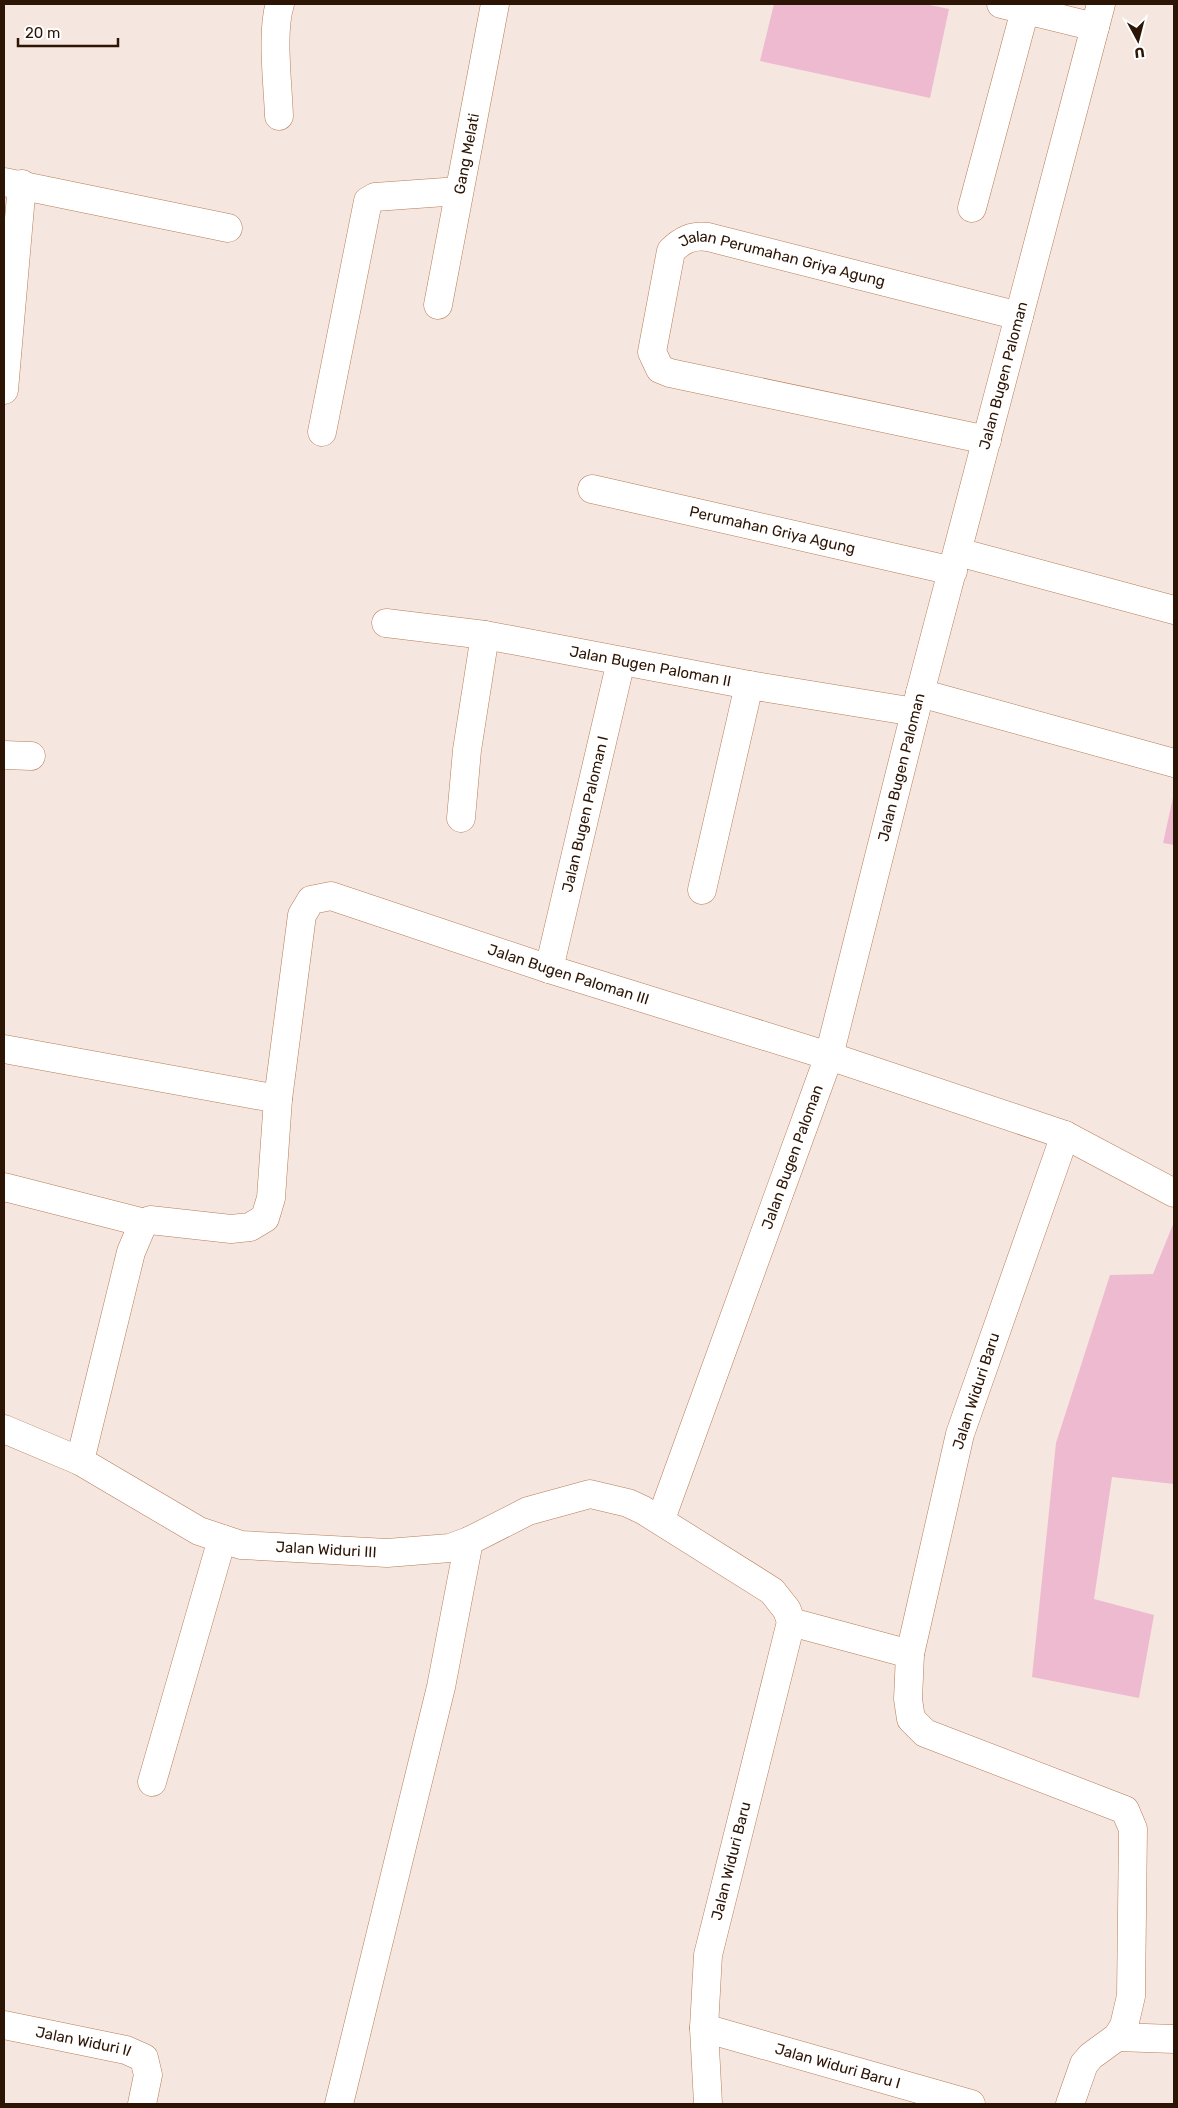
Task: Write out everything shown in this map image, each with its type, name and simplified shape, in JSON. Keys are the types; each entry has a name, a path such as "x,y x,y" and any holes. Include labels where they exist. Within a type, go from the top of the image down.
{"street":[{"path":"279,116 277,52 280,4"},
{"name":"Gang Melati","path":"438,305 495,4"},
{"path":"972,208 1013,7 1098,15"},
{"name":"Jalan Bugen Paloman","path":"661,1520 829,1056 918,702 1098,15"},
{"path":"4,390 13,183 228,228"},
{"path":"322,432 368,201 374,197 459,191"},
{"name":"Jalan Perumahan Griya Agung","path":"987,440 670,373 660,369 652,352 671,252 679,243 695,236 708,237 1020,316"},
{"name":"Perumahan Griya Agung","path":"592,489 956,561 1174,610"},
{"name":"Jalan Bugen Paloman II","path":"386,623 485,635 749,685 918,702 1174,763"},
{"path":"461,818 467,750 485,635"},
{"name":"Jalan Bugen Paloman I","path":"549,969 621,660"},
{"path":"702,890 749,685"},
{"path":"4,756 31,756"},
{"name":"Jalan Bugen Paloman III","path":"278,1099 302,915 311,900 331,896 549,969 829,1056 1065,1135 1174,1193"},
{"path":"4,1049 278,1099 271,1198 265,1218 250,1227 231,1229 150,1220 142,1226 131,1252 80,1461"},
{"name":"Jalan Widuri Baru","path":"1065,1135 960,1434 910,1654 908,1699 912,1719 926,1733 1125,1810 1133,1829 1132,1996 1124,2026 1117,2037"},
{"path":"4,1187 145,1223"},
{"name":"Jalan Widuri III","path":"4,1429 80,1461 199,1532 241,1545 387,1553 450,1548 469,1541 528,1511 590,1494 628,1503 661,1520"},
{"path":"661,1520 772,1591 788,1610 791,1622 910,1654"},
{"path":"152,1782 222,1539"},
{"path":"338,2104 441,1687 469,1541"},
{"name":"Jalan Widuri Baru","path":"708,2104 704,2028 708,1955 791,1622"},
{"name":"Jalan Widuri II","path":"4,2025 126,2050 144,2058 148,2075 142,2104"},
{"name":"Jalan Widuri Baru I","path":"704,2028 917,2097 971,2104"},
{"path":"1070,2104 1084,2064 1091,2056 1117,2037 1174,2039"}],"shaded area":[{"path":"774,4 925,4 949,9 930,98 760,61"},
{"path":"1174,793 1174,845 1163,843"},
{"path":"1174,1222 1174,1484 1112,1477 1094,1599 1154,1615 1139,1698 1032,1677 1056,1443 1110,1275 1153,1274"}]}
